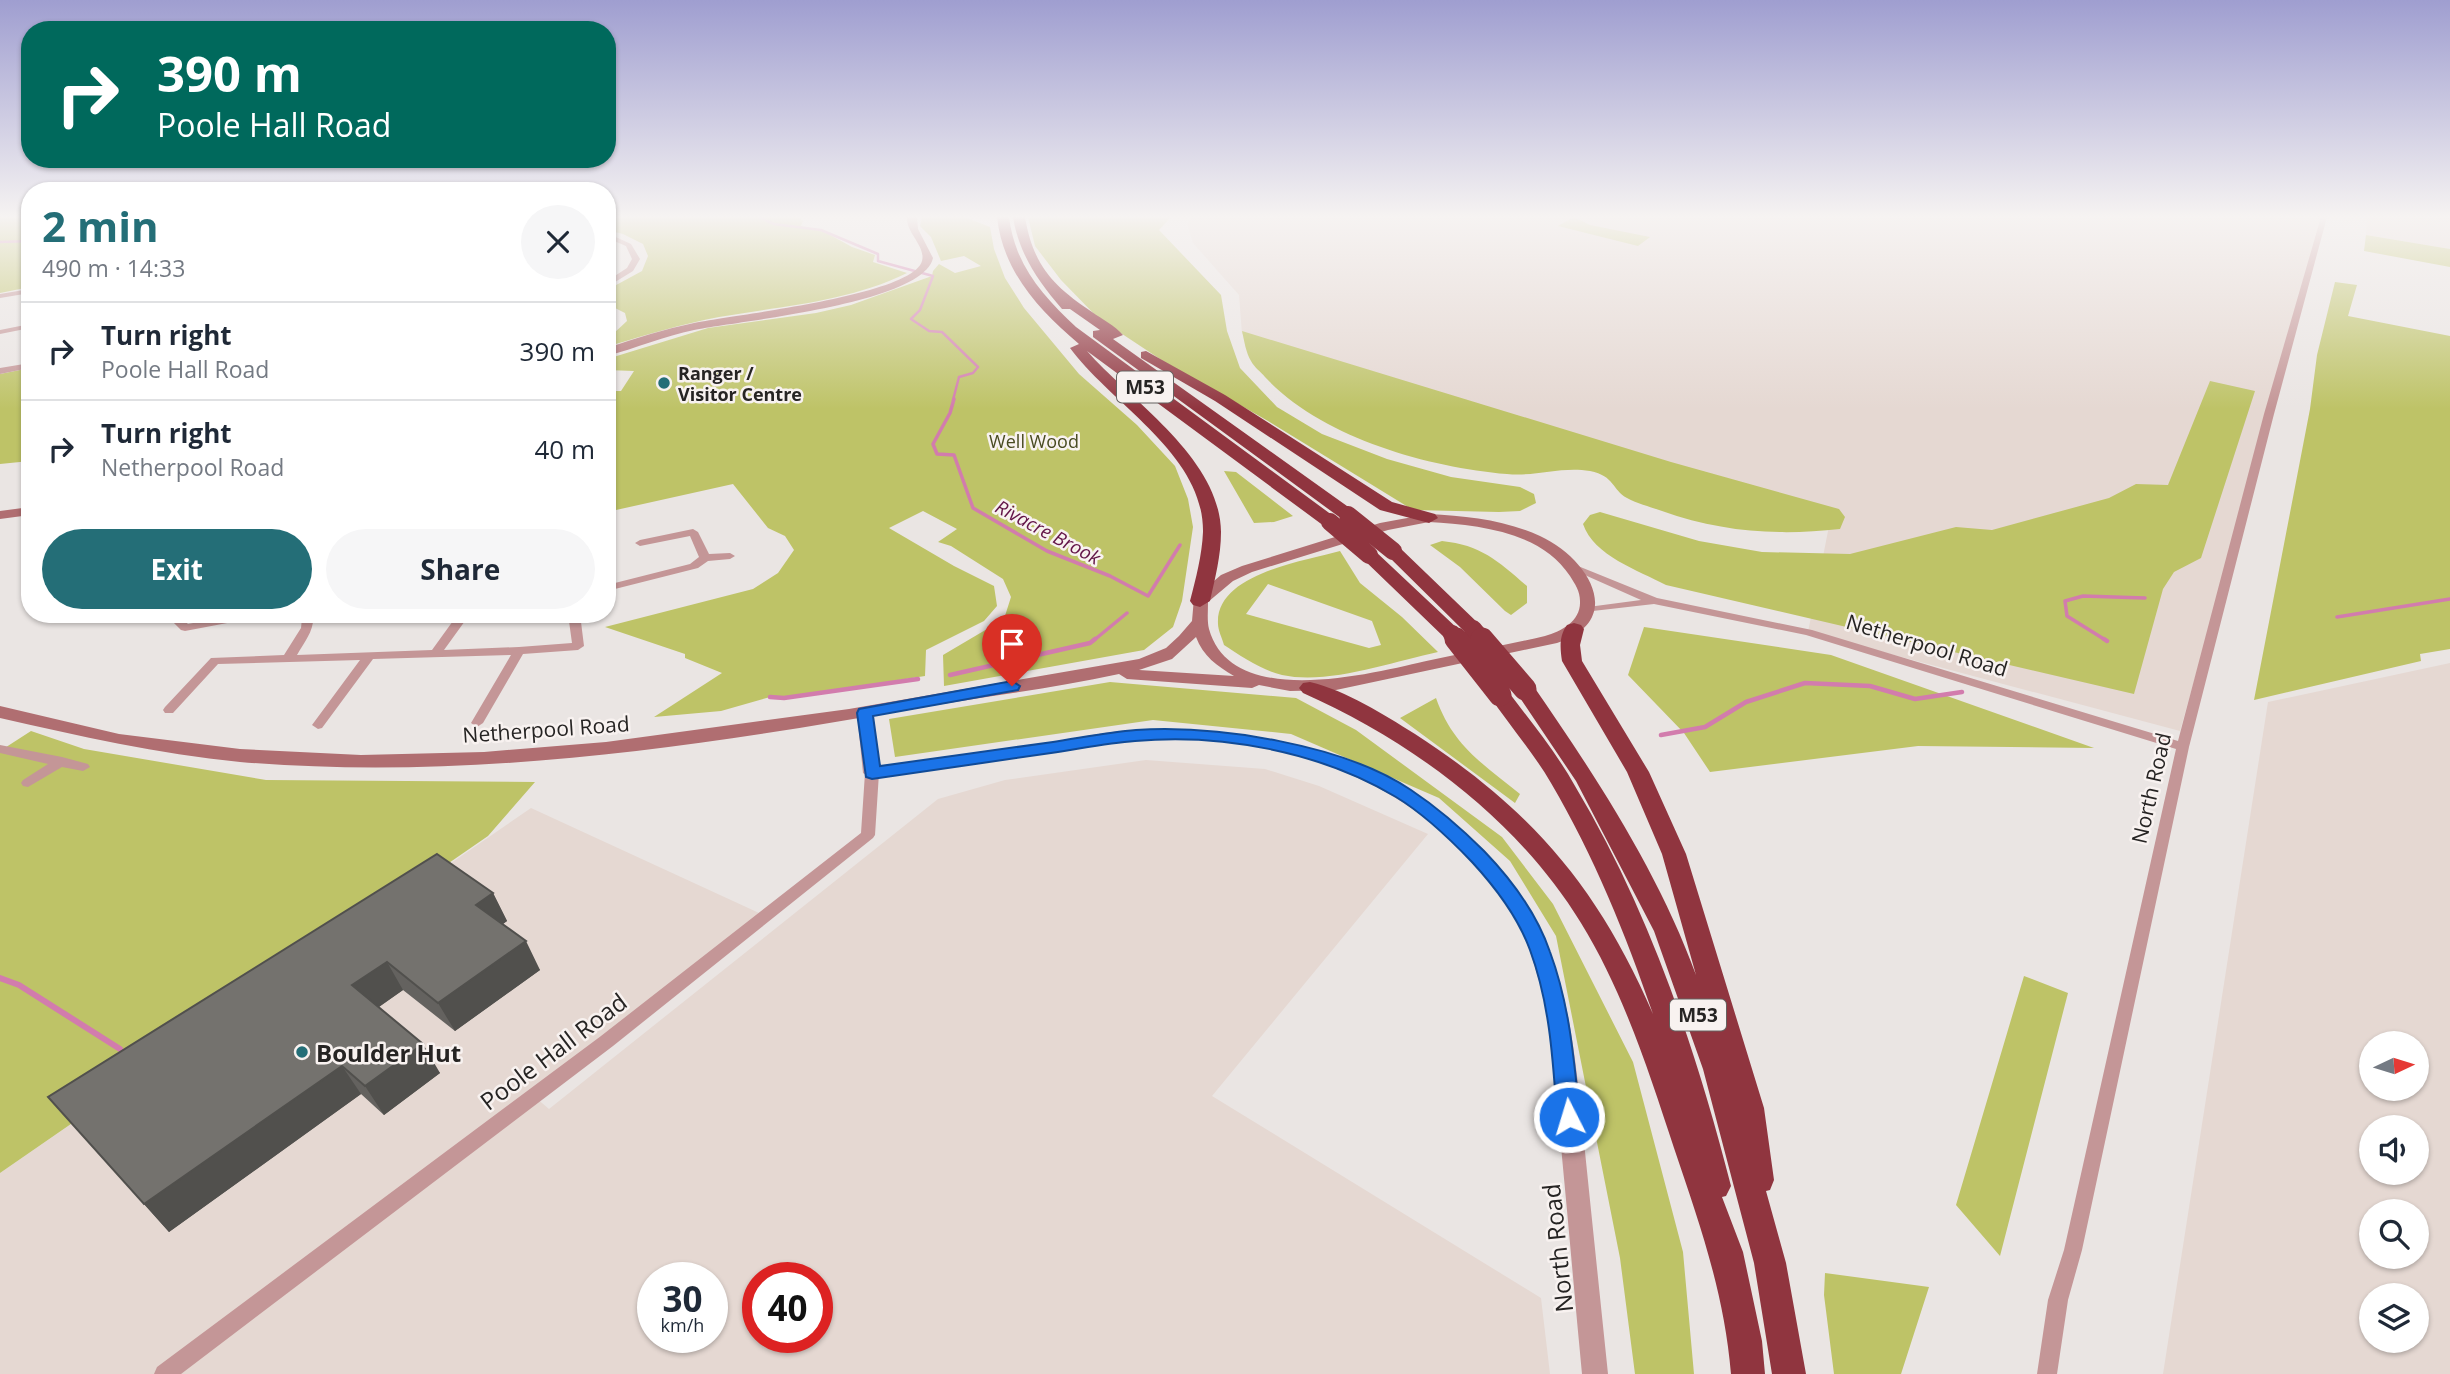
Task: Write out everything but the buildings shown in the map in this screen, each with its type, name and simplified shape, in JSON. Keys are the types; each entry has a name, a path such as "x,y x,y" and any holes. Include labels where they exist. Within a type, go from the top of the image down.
{"highway":[{"name":"M53","path":"1027,281 1053,312 1114,364 1330,522 1369,555 1512,692 1586,779 1667,930 1717,1069 1770,1263 1788,1374"},
{"name":"M53","path":"1047,281 1052,290 1097,334 1349,515 1393,551 1473,629 1512,692 1563,785 1603,862 1654,975 1696,1111 1714,1184 1745,1341 1748,1374"},
{"path":"1052,290 1142,352 1220,398 1386,506 1429,518"},
{"path":"1034,291 1047,315 1115,390 1178,447 1191,463 1209,504 1213,533 1211,564 1200,601"},
{"path":"1581,619 1570,645 1572,661 1638,772 1674,854 1711,974 1749,1108 1770,1263"},
{"path":"1310,688 1381,725 1466,782 1530,839 1564,880 1592,919 1633,1004 1678,1119 1730,1265"}],"main road":[{"path":"616,349 703,324 824,307 903,281"},
{"path":"0,515 21,512"},
{"path":"1429,518 1473,520 1521,534 1557,553 1574,568 1589,597 1581,619 1539,642 1336,685 1310,688 1271,684 1238,673 1218,658 1201,640 1197,625 1200,601 1227,578 1247,569 1385,526 1429,518"},
{"name":"Netherpool Road","path":"0,712 106,738 229,754 393,761 603,750 865,713 1095,674 1144,663 1171,653 1197,625"},
{"name":"Netherpool Road","path":"1095,674 1140,674 1271,684"}],"street":[{"name":"North Road","path":"2047,1374 2059,1300 2073,1250 2183,747 2305,281"},
{"path":"0,296 21,292"},
{"path":"0,332 21,328"},
{"path":"0,371 21,367"},
{"path":"640,543 690,526 705,558"},
{"path":"616,586 694,566 705,558 730,556"},
{"name":"Netherpool Road","path":"1574,568 1654,601 1808,632 2183,747"},
{"name":"Netherpool Road","path":"1581,619 1654,601"},
{"path":"180,623 186,628 212,623"},
{"path":"288,659 307,623"},
{"path":"436,653 458,623"},
{"path":"169,710 215,661 519,651 578,646 575,623"},
{"path":"477,723 519,651"},
{"path":"318,724 369,656"},
{"name":"Poole Hall Road","path":"164,1374 768,917 868,835 872,773 865,713"},
{"name":"North Road","path":"872,773 1136,735 1195,735 1242,739 1305,753 1362,773 1403,793 1454,832 1492,871 1523,914 1540,951 1560,1027 1595,1374"},
{"path":"0,749 83,767"},
{"path":"28,783 62,761"}],"shaded area":[{"path":"1227,281 2306,281 2180,731 1808,632 1832,511 1242,334 1239,295"},
{"path":"2450,663 2450,1374 2163,1374 2268,702"},
{"path":"1146,760 1265,769 1319,786 1428,834 1212,1096 1541,1298 1550,1374 0,1374 0,1173 531,808 768,917 535,1097 549,1109 938,799 1005,780"}],"green space":[{"path":"0,281 21,281 21,289 0,293"},
{"path":"623,281 889,281 838,297 719,317 616,344 616,331 627,321 625,313 616,308 616,285"},
{"name":"Well Wood","path":"918,281 1007,281 1024,308 1079,374 1137,425 1175,466 1188,499 1193,527 1182,601 1173,627 1144,650 944,686 943,655 1004,619 1011,597 1003,579 951,546 938,542 957,529 923,511 889,528 994,586 997,606 984,621 926,650 925,676 784,698 770,697 721,711 654,717 722,673 685,658 685,654 605,627 753,589 778,573 794,550 785,536 768,528 733,484 616,510 616,391 621,391 634,371 616,370 616,356 708,328 816,313 851,305"},
{"path":"1062,281 1208,281 1221,295 1227,331 1240,368 1277,407 1322,434 1387,459 1451,477 1520,487 1534,494 1536,503 1520,511 1413,510 1268,421 1163,361 1098,318"},
{"path":"2335,282 2357,285 2348,316 2450,336 2450,649 2420,654 2421,661 2254,700 2310,409 2317,355"},
{"path":"1242,331 1671,462 1839,509 1845,517 1840,529 1772,532 1728,528 1684,518 1636,502 1622,495 1604,476 1590,471 1507,474 1410,456 1345,432 1288,398 1252,363"},
{"path":"21,370 21,462 0,464 0,374"},
{"path":"2210,381 2255,391 2201,558 2174,572 2163,589 2134,694 1666,585 1630,568 1607,553 1597,545 1583,524 1590,515 1600,512 1699,541 1762,552 1850,554 1956,527 1992,530 2109,498 2136,484 2168,485"},
{"path":"1224,471 1236,472 1293,516 1274,522 1254,523"},
{"path":"1442,541 1468,546 1498,562 1527,586 1527,603 1511,615 1505,611 1460,567 1430,545"},
{"path":"1340,551 1360,583 1402,617 1438,652 1340,675 1300,677 1266,670 1224,645 1218,624 1221,607 1231,593 1264,572","holes":["1268,584 1372,621 1381,645 1369,648 1246,614"]},
{"path":"1644,627 1831,655 2094,748 1918,746 1710,772 1684,733 1628,675"},
{"path":"1110,682 1296,698 1356,730 1502,837 1553,904 1633,1062 1683,1252 1694,1374 1635,1374 1620,1258 1556,936 1510,861 1439,798 1291,734 1153,720 895,757 889,719"},
{"path":"1436,698 1443,715 1460,741 1481,763 1520,794 1515,803 1400,718"},
{"path":"31,731 84,749 266,780 535,782 488,836 0,1173 0,751"},
{"path":"2024,976 2068,993 2000,1256 1956,1205"},
{"path":"1825,1273 1929,1287 1901,1374 1834,1374 1824,1295"}],"waterway":[{"name":"Rivacre Brook","path":"931,281 920,310 911,319 929,331 942,332 978,367 973,373 959,377 953,400"},
{"name":"Rivacre Brook","path":"954,399 950,413 933,444 937,454 954,455 973,508 1047,551 1110,576 1148,596 1180,545"},
{"path":"2104,639 2107,641 2067,616 2065,601 2083,596 2145,598"},
{"name":"Rivacre Brook","path":"2337,617 2450,599"},
{"path":"1093,641 1127,613"},
{"path":"950,675 1090,643 1095,639"},
{"path":"770,697 784,698 918,679"},
{"name":"Rivacre Brook","path":"1661,735 1705,727 1746,702 1805,683 1870,686 1915,699 1962,692"},
{"path":"0,978 19,985 120,1049"}],"place":[{"name":"Ranger / Visitor Centre","path":"664,383"},
{"name":"Boulder Hut","path":"302,1052"}],"route":[{"path":"1012,686 865,713 872,773 1136,735 1195,735 1242,739 1305,753 1362,773 1403,793 1454,832 1492,871 1523,914 1540,951 1560,1027 1569,1117"}]}
